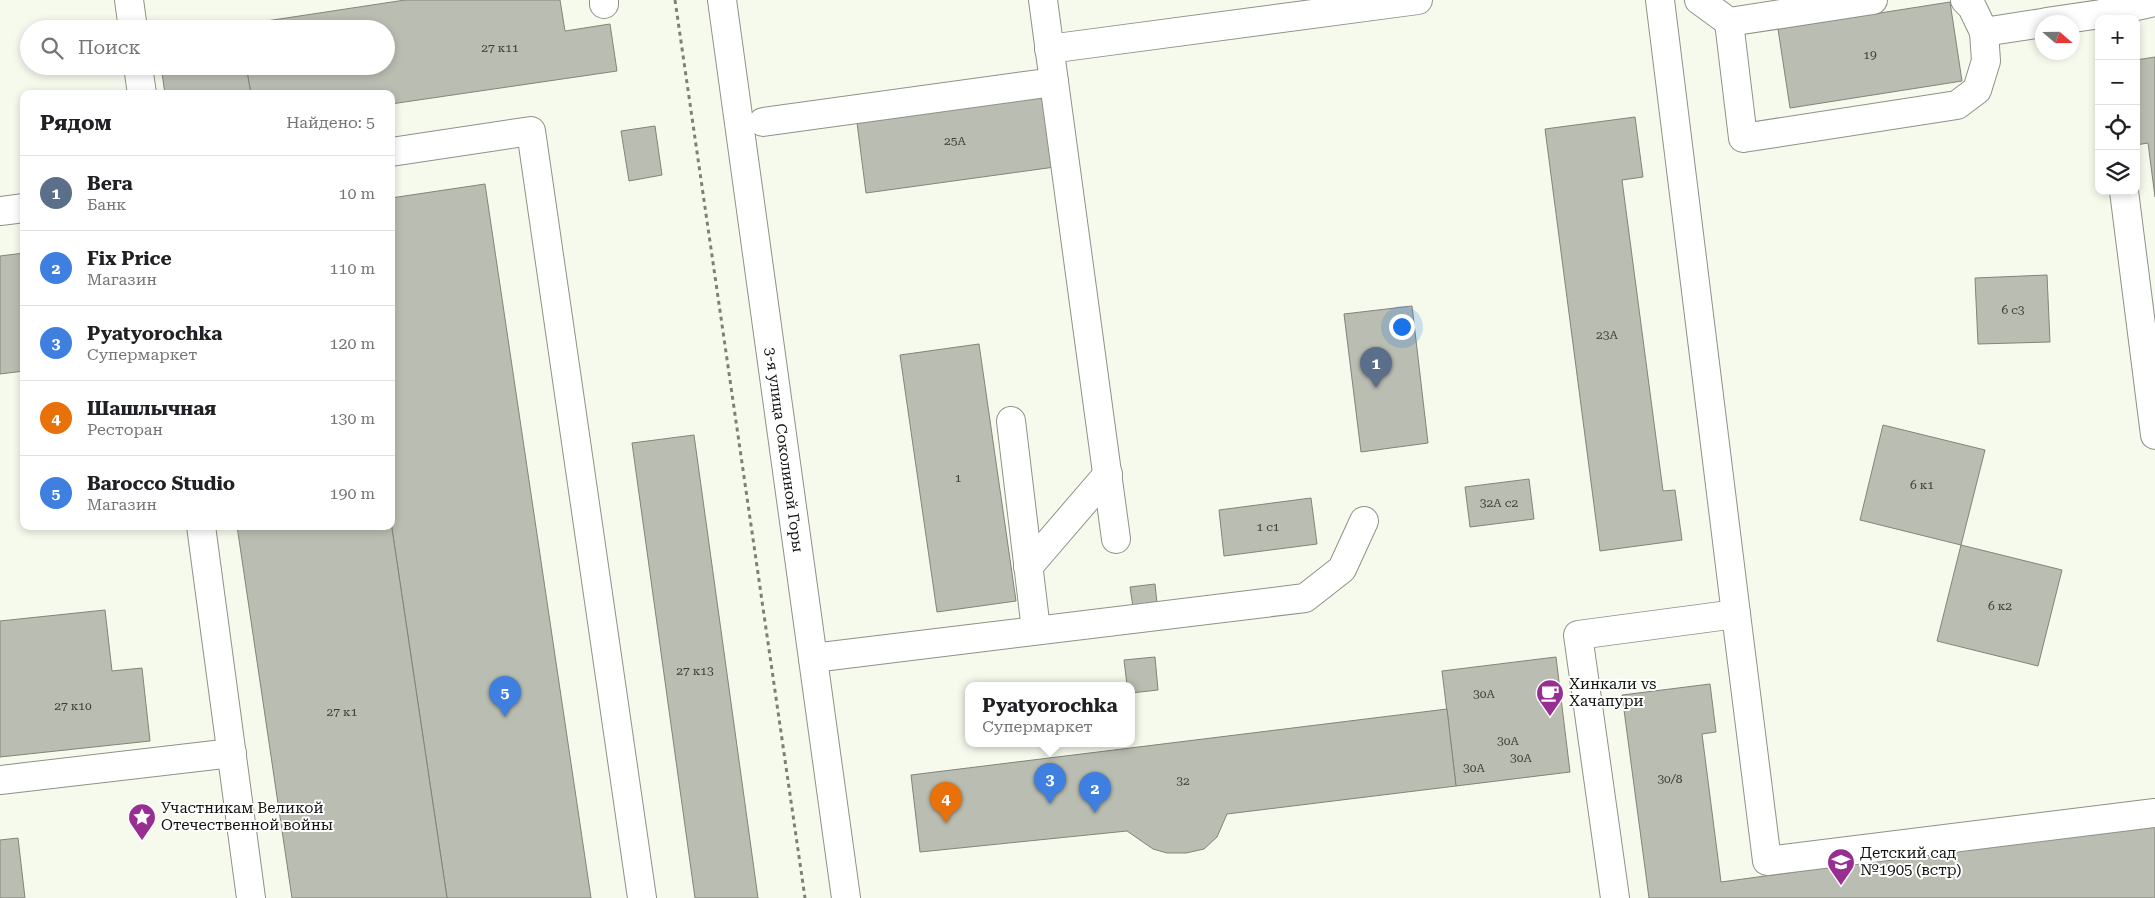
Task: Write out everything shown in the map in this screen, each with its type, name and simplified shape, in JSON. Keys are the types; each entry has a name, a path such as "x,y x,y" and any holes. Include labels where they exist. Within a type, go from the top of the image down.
{"street":[{"path":"128,0 131,20"},
{"name":"3-я улица Соколиной Горы","path":"722,0 846,898"},
{"path":"1043,0 1116,539"},
{"path":"1050,49 1418,0"},
{"path":"1660,0 1767,861 2155,813"},
{"path":"1699,0 1729,22 1874,0"},
{"path":"1729,22 1743,138 1957,105 1977,90 1986,61 1984,32 1972,7 1966,0"},
{"path":"2080,15 2155,2"},
{"path":"1984,32 2035,24"},
{"path":"139,75 141,90"},
{"path":"763,122 1054,82"},
{"path":"395,151 531,130 642,898"},
{"path":"2125,195 2155,435"},
{"path":"0,211 20,208"},
{"path":"1011,421 1036,630"},
{"path":"1028,567 1108,474"},
{"path":"813,658 1305,598 1342,568 1364,521"},
{"path":"202,530 251,898"},
{"path":"1615,898 1578,635 1736,614"},
{"path":"0,780 232,753"}],"path":[{"path":"675,0 804,898"}],"building":[{"path":"405,0 560,0 565,31 610,24 617,71 395,103 395,90 250,90 248,75 395,75 395,20 273,20"},
{"path":"1950,2 1962,81 1790,108 1778,29"},
{"path":"2155,57 2155,197 2148,143 2140,144 2140,59"},
{"path":"162,75 248,75 250,90 164,90"},
{"path":"1044,89 1055,167 866,193 856,115"},
{"path":"1635,117 1643,177 1622,180 1663,491 1675,490 1682,540 1600,551 1545,129"},
{"path":"655,126 662,175 629,181 621,131"},
{"path":"485,184 591,898 447,898 392,530 395,530 395,197"},
{"path":"20,254 20,372 0,374 0,256"},
{"path":"2047,275 2050,342 1978,344 1975,278"},
{"path":"1412,306 1428,443 1361,452 1344,314"},
{"path":"979,344 1016,601 937,612 900,355"},
{"path":"1883,425 1985,450 1961,545 1860,520"},
{"path":"694,435 758,898 695,898 632,443"},
{"path":"1529,479 1534,519 1470,527 1465,487"},
{"path":"1311,498 1317,544 1224,556 1219,510"},
{"path":"238,530 392,530 447,898 292,898"},
{"path":"1961,545 2062,570 2038,666 1937,641"},
{"path":"1155,584 1157,603 1133,607 1130,587"},
{"path":"105,610 112,671 142,668 150,741 0,757 0,621"},
{"path":"1155,657 1158,690 1135,693 1135,682 1127,682 1124,660"},
{"path":"1556,657 1570,772 1456,786 1442,671"},
{"path":"1710,684 1716,732 1702,734 1721,882 2155,823 2155,898 1649,898 1622,695"},
{"path":"1447,709 1456,786 1227,814 1217,837 1204,849 1186,853 1167,853 1153,849 1127,831 920,852 911,775"},
{"path":"18,838 25,898 0,898 0,840"}],"place":[{"name":"Вега","path":"1376,388"},
{"name":"Barocco Studio","path":"505,717"},
{"name":"Хинкали vs Хачапури","path":"1550,717"},
{"name":"Pyatyorochka","path":"1050,804"},
{"name":"Fix Price","path":"1095,813"},
{"name":"Шашлычная","path":"946,823"},
{"name":"Участникам Великой Отечественной войны","path":"142,841"},
{"name":"Детский сад №1905 (встр)","path":"1841,886"}]}
